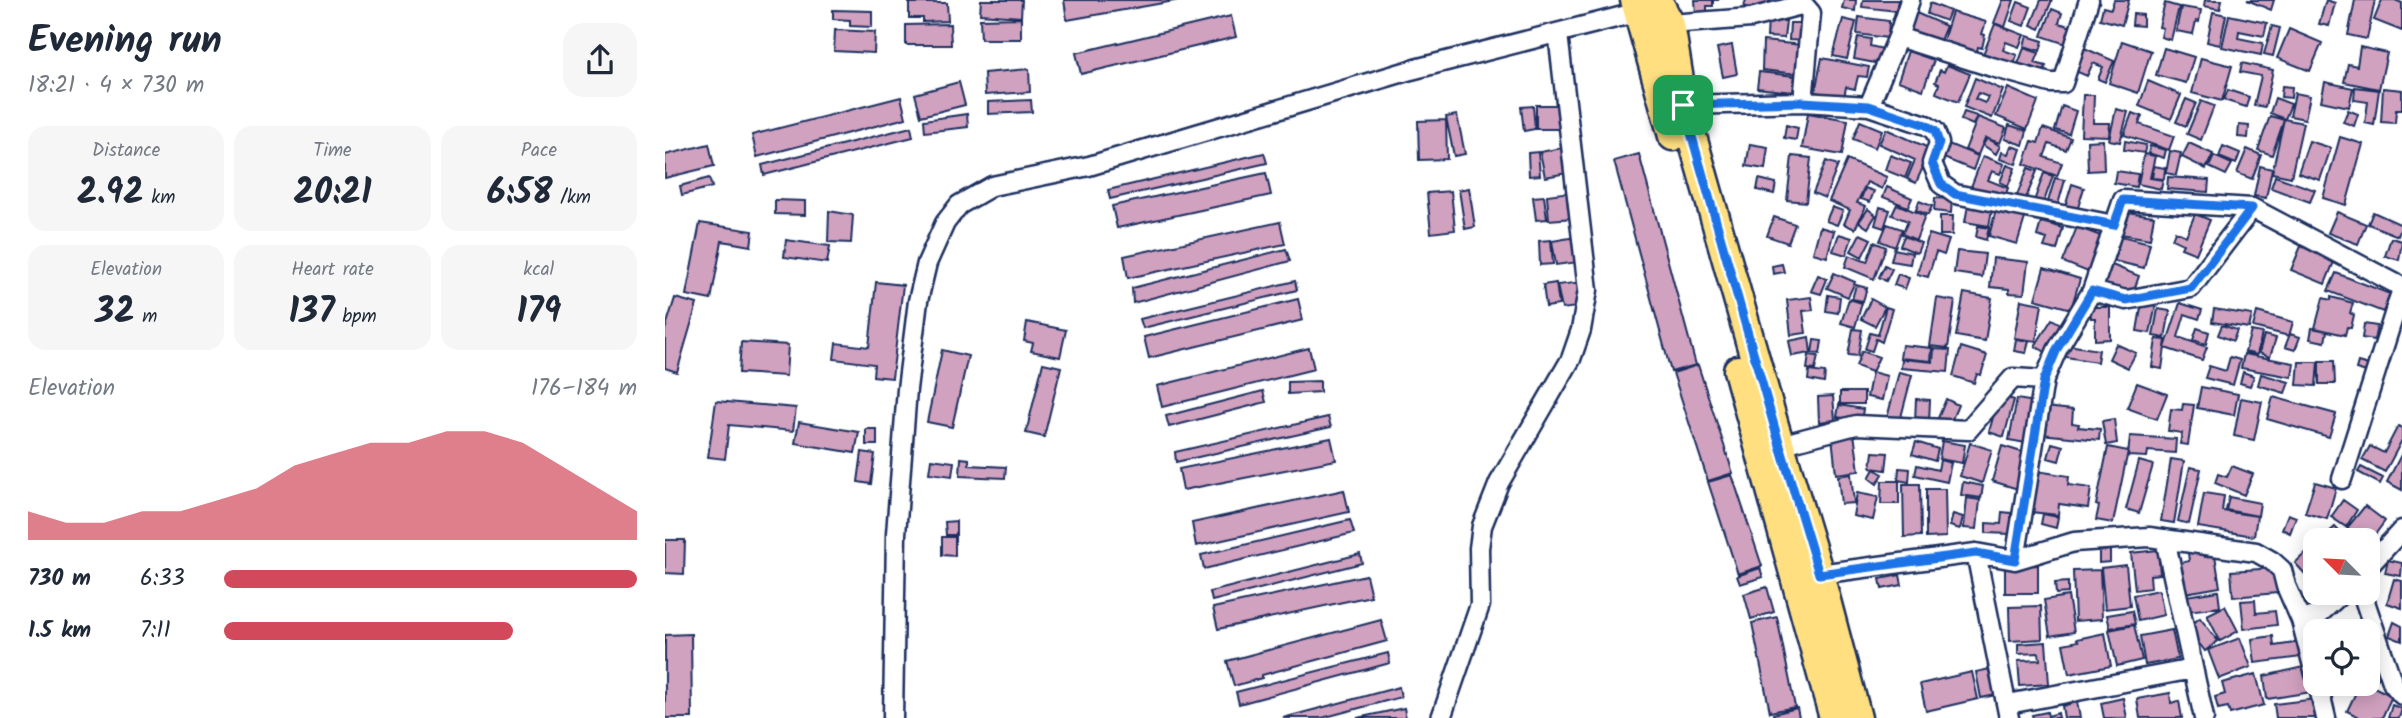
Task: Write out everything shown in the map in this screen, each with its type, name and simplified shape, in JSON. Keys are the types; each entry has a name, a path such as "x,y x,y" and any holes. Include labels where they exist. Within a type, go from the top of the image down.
{"main road":[{"path":"1650,9 1683,105 1819,574 1857,718"},
{"path":"1650,9 1834,718"}],"street":[{"path":"1869,106 1898,37 1910,0"},
{"path":"1898,37 2027,77 2050,83 2063,83 2089,0"},
{"path":"893,718 896,534 907,389 916,313 927,263 945,223 959,205 992,186 1089,166 1411,70 1650,9 1751,18 1805,6 1811,13 1803,102"},
{"path":"1441,718 1481,605 1479,548 1482,526 1499,483 1571,359 1581,330 1588,290 1558,34"},
{"path":"1683,105 1803,102 1869,106 1926,125 1935,131 1939,143 1932,163 1941,184 1955,194 2114,225"},
{"path":"2015,560 2044,380 2057,349 2092,291 2123,200 2252,208 2402,288 2342,479"},
{"path":"2092,291 2126,300 2191,288 2252,208"},
{"path":"1780,445 1856,425 1968,430 2013,378 2044,380"},
{"path":"2380,554 2402,530"},
{"path":"1819,574 1976,553 2015,560 2074,542 2150,537 2256,552 2272,561 2282,570 2285,586 2303,628"},
{"path":"2165,539 2204,718"},
{"path":"1976,553 2008,711 2193,669"},
{"path":"2301,620 2318,615 2328,606"},
{"path":"2366,606 2393,684 2402,695"},
{"path":"2321,696 2326,718"}],"building":[{"path":"981,0 1022,0 1021,17 980,14"},
{"path":"1064,0 1180,0 1067,20"},
{"path":"1695,0 1713,0 1713,6 1707,6 1707,14 1696,14"},
{"path":"1746,0 1770,0 1765,14 1744,6"},
{"path":"1844,0 1856,0 1855,11 1842,8"},
{"path":"1863,0 1898,0 1896,11 1862,7"},
{"path":"2003,0 2014,0 2005,27 1994,23"},
{"path":"2041,0 2052,0 2040,29 2031,25"},
{"path":"2114,0 2129,0 2122,25 2100,19 2103,7 2111,9"},
{"path":"2205,0 2222,0 2220,9 2204,6"},
{"path":"2247,0 2274,0 2271,10"},
{"path":"2326,0 2335,3 2329,26 2319,24"},
{"path":"2355,0 2375,0 2367,39 2348,35"},
{"path":"2382,0 2402,3 2402,31 2374,20"},
{"path":"2018,2 2031,7 2024,26 2011,21"},
{"path":"909,3 947,3 948,21 923,22 923,18 909,18"},
{"path":"1930,3 1950,11 1946,21 1927,14"},
{"path":"2165,3 2179,7 2171,40 2161,37 2163,28 2159,27"},
{"path":"2181,7 2201,10 2193,34 2176,31"},
{"path":"2052,9 2062,13 2059,23 2072,27 2066,44 2042,36"},
{"path":"833,10 872,11 872,27 850,26 850,20 833,19"},
{"path":"1914,12 1946,26 1937,48 1905,34"},
{"path":"1952,12 1986,22 1982,34 1985,35 1982,48 1978,47 1975,57 1941,47"},
{"path":"2213,12 2226,15 2220,45 2207,42"},
{"path":"2133,14 2143,15 2143,26 2132,25"},
{"path":"2229,15 2267,23 2264,36 2239,31 2238,38 2263,43 2261,55 2222,47"},
{"path":"1231,16 1236,37 1081,74 1076,53"},
{"path":"1859,17 1889,21 1888,38 1857,34"},
{"path":"1021,18 1021,39 981,39 980,19"},
{"path":"1768,19 1786,21 1784,38 1767,37"},
{"path":"1843,19 1856,22 1847,59 1833,56"},
{"path":"1790,23 1807,23 1805,41 1789,40"},
{"path":"950,24 951,45 906,45 906,25"},
{"path":"1995,24 2024,35 2019,47 2006,42 2003,50 2017,55 2012,69 1982,57"},
{"path":"2272,26 2280,28 2273,56 2264,54"},
{"path":"2289,29 2322,43 2310,71 2277,58"},
{"path":"835,30 875,32 874,53 834,51"},
{"path":"2027,36 2043,41 2040,51 2024,46"},
{"path":"1858,37 1871,39 1870,46 1883,49 1880,64 1854,59"},
{"path":"1763,41 1802,45 1798,74 1762,70"},
{"path":"2122,41 2151,51 2138,93 2109,83"},
{"path":"1732,45 1737,74 1723,77 1717,48"},
{"path":"2082,47 2114,61 2105,82 2098,79 2103,67 2093,63 2087,76 2073,70"},
{"path":"2360,47 2387,53 2379,89 2344,82 2348,64 2357,66"},
{"path":"2024,48 2039,53 2035,63 2046,66 2043,76 2017,67"},
{"path":"2164,48 2194,57 2186,83 2156,75"},
{"path":"1908,51 1934,60 1923,90 1898,81"},
{"path":"1822,58 1869,67 1867,77 1858,76 1855,89 1846,87 1844,98 1815,92"},
{"path":"2201,58 2232,66 2222,101 2192,93"},
{"path":"2242,63 2273,70 2265,107 2254,105 2261,76 2240,72"},
{"path":"1947,65 1970,74 1958,102 1936,93 1939,84 1935,82 1940,70 1944,72"},
{"path":"1029,69 1030,92 985,95 984,73"},
{"path":"1759,72 1795,76 1793,92 1757,88"},
{"path":"1975,78 2003,90 1992,118 1964,107","holes":["1978,93 1988,97 1985,103 1975,99"]},
{"path":"2148,81 2181,95 2171,119 2139,106"},
{"path":"959,82 965,105 921,116 915,94"},
{"path":"2325,82 2353,88 2349,107 2321,101"},
{"path":"2282,86 2292,87 2291,98 2281,97"},
{"path":"2355,87 2379,90 2374,125 2365,123 2368,102 2354,100"},
{"path":"2008,88 2038,101 2027,129 1996,116"},
{"path":"2383,88 2402,90 2402,110 2396,110 2395,123 2381,122"},
{"path":"2228,90 2249,97 2246,107 2224,100"},
{"path":"2295,93 2310,96 2305,119 2290,116"},
{"path":"2083,95 2094,95 2093,123 2110,123 2109,136 2081,135"},
{"path":"901,97 906,118 757,157 752,135"},
{"path":"2275,98 2291,104 2285,119 2270,113"},
{"path":"2186,99 2196,103 2186,126 2176,122"},
{"path":"1031,100 1032,112 988,114 988,102"},
{"path":"2201,101 2214,106 2201,140 2187,134"},
{"path":"1536,105 1560,105 1560,129 1536,129"},
{"path":"1533,106 1535,129 1524,131 1521,107"},
{"path":"2062,106 2076,111 2069,134 2055,130"},
{"path":"2116,109 2128,112 2120,142 2109,140"},
{"path":"2348,110 2358,114 2354,126 2343,122"},
{"path":"1964,112 1977,116 1973,125 1961,120"},
{"path":"1808,113 1848,120 1842,155 1802,148"},
{"path":"2132,113 2142,116 2139,124 2174,136 2169,150 2124,135"},
{"path":"967,114 968,127 925,132 924,120"},
{"path":"1457,115 1465,154 1454,156 1446,117"},
{"path":"2270,116 2284,120 2272,155 2258,150"},
{"path":"1978,117 2006,128 2000,143 1985,138 1978,155 1965,150"},
{"path":"2284,119 2303,123 2291,177 2272,173"},
{"path":"1446,120 1447,159 1419,160 1418,121"},
{"path":"1860,121 1882,130 1875,148 1853,139"},
{"path":"1786,125 1798,128 1796,140 1784,138"},
{"path":"2009,125 2027,131 2023,145 2005,139"},
{"path":"2239,125 2249,126 2248,138 2238,137"},
{"path":"911,127 913,137 764,175 762,165"},
{"path":"2043,128 2071,138 2066,150 2049,144 2044,157 2062,163 2057,176 2024,164 2032,141 2038,143"},
{"path":"1886,129 1931,149 1916,183 1907,179 1915,160 1879,144"},
{"path":"2340,137 2363,144 2346,205 2323,198"},
{"path":"1987,138 2000,146 1996,154 1983,145"},
{"path":"2103,140 2104,170 2088,171 2087,141"},
{"path":"2125,141 2146,145 2144,153 2124,150"},
{"path":"2309,141 2331,148 2320,180 2298,173"},
{"path":"1946,143 1978,156 1973,170 1941,157"},
{"path":"2189,143 2213,154 2206,169 2182,157"},
{"path":"709,144 714,166 665,178 665,155"},
{"path":"1750,144 1768,147 1765,169 1746,166"},
{"path":"2011,146 2021,149 2016,164 2000,159 2002,152 2008,154"},
{"path":"2150,146 2166,150 2164,158 2148,153"},
{"path":"2223,146 2240,153 2236,164 2219,157"},
{"path":"1562,148 1567,173 1545,177 1540,152"},
{"path":"2247,149 2261,155 2252,179 2237,173"},
{"path":"2170,151 2181,153 2176,175 2166,173"},
{"path":"1538,152 1540,175 1529,176 1528,153"},
{"path":"1264,153 1267,163 1110,199 1108,190"},
{"path":"1639,154 1696,365 1671,372 1614,161"},
{"path":"2144,154 2155,156 2150,178 2163,180 2161,189 2138,184"},
{"path":"1890,155 1911,163 1905,178 1885,170"},
{"path":"1792,156 1811,158 1806,202 1787,200"},
{"path":"1983,156 2004,164 2000,174 1992,171 1988,180 2008,188 2004,199 1971,187"},
{"path":"2214,156 2232,164 2226,175 2209,167"},
{"path":"1847,160 1887,177 1882,189 1867,182 1857,203 1866,206 1855,229 1844,224 1850,210 1829,201"},
{"path":"1826,161 1838,165 1825,198 1813,193"},
{"path":"2007,165 2015,168 2008,186 2000,182"},
{"path":"2154,166 2165,168 2164,179 2152,178"},
{"path":"2260,166 2272,169 2266,198 2254,196"},
{"path":"2028,168 2037,171 2024,203 2015,200"},
{"path":"2116,171 2138,174 2136,187 2114,183"},
{"path":"1266,173 1271,195 1117,228 1112,206"},
{"path":"2044,173 2053,176 2042,207 2033,204"},
{"path":"2275,176 2315,190 2310,202 2271,188"},
{"path":"2168,177 2209,180 2208,192 2167,189"},
{"path":"709,178 712,187 682,195 680,186"},
{"path":"2055,178 2065,180 2057,208 2047,205"},
{"path":"1759,179 1776,183 1774,194 1757,190"},
{"path":"2072,184 2084,188 2076,214 2064,210"},
{"path":"1887,187 1912,198 1908,207 1883,197"},
{"path":"1469,188 1475,227 1465,229 1459,190"},
{"path":"1865,188 1874,191 1870,202 1861,199"},
{"path":"1451,191 1455,230 1431,233 1427,193"},
{"path":"1570,192 1573,218 1549,220 1547,195"},
{"path":"1544,196 1547,219 1536,220 1533,197"},
{"path":"1935,198 1952,199 1951,213 1934,211"},
{"path":"775,200 805,201 805,215 775,214"},
{"path":"1919,201 1932,206 1928,215 1916,210"},
{"path":"1897,204 1925,216 1916,240 1902,234 1908,221 1892,215"},
{"path":"1968,205 1992,210 1989,226 1965,222"},
{"path":"1832,207 1843,211 1837,225 1826,221"},
{"path":"1880,207 1890,210 1884,228 1875,225"},
{"path":"1868,209 1876,215 1868,228 1859,222"},
{"path":"1996,210 2025,218 2017,244 1989,236"},
{"path":"829,211 853,215 851,243 828,242"},
{"path":"2127,212 2154,216 2150,239 2121,234"},
{"path":"2337,212 2366,224 2358,244 2328,233"},
{"path":"2373,212 2402,225 2398,236 2368,224"},
{"path":"2195,214 2210,220 2196,254 2181,248 2183,244 2172,239 2175,231 2186,236"},
{"path":"1940,216 1953,216 1952,235 1940,235"},
{"path":"1774,217 1795,224 1788,243 1767,236"},
{"path":"1280,222 1285,244 1128,278 1124,256"},
{"path":"2041,222 2063,228 2057,250 2044,247 2047,239 2037,236"},
{"path":"700,223 753,231 751,246 722,241 711,300 686,295"},
{"path":"1887,224 1902,229 1895,247 1880,241"},
{"path":"1978,226 1989,228 1986,240 1976,237"},
{"path":"1820,227 1834,231 1827,257 1813,253"},
{"path":"2077,227 2106,238 2098,261 2093,259 2088,272 2063,262"},
{"path":"1839,234 1852,238 1846,255 1833,251"},
{"path":"1860,234 1871,239 1862,257 1851,251"},
{"path":"1929,234 1949,240 1944,255 1936,252 1928,277 1917,274"},
{"path":"1904,236 1921,243 1917,253 1900,246"},
{"path":"2121,236 2150,243 2144,268 2114,261"},
{"path":"1576,237 1579,262 1556,265 1552,241"},
{"path":"2391,238 2402,241 2399,260 2385,256"},
{"path":"786,240 830,246 827,263 784,257"},
{"path":"1551,240 1553,264 1540,265 1539,241"},
{"path":"1874,242 1886,247 1874,279 1845,267 1849,255 1867,262"},
{"path":"2301,246 2323,256 2325,252 2336,257 2325,284 2291,270"},
{"path":"1286,249 1290,261 1133,303 1132,288"},
{"path":"1894,249 1912,253 1910,264 1891,261"},
{"path":"1957,251 1985,254 1982,277 1954,273"},
{"path":"1993,258 2028,262 2024,294 1990,287"},
{"path":"1782,264 1784,272 1773,274 1772,266"},
{"path":"1885,265 1892,269 1886,281 1879,277"},
{"path":"2112,265 2139,276 2132,296 2104,285"},
{"path":"2044,268 2080,279 2071,309 2035,299"},
{"path":"1834,273 1855,282 1848,297 1827,288"},
{"path":"2336,273 2390,294 2383,312 2328,291"},
{"path":"1898,274 1909,278 1905,289 1894,285"},
{"path":"1818,275 1827,279 1821,294 1811,291"},
{"path":"1295,281 1297,290 1143,328 1140,319"},
{"path":"876,282 903,285 892,378 873,376 874,364 834,359 836,343 869,347"},
{"path":"1582,282 1585,306 1562,309 1557,285"},
{"path":"1556,283 1559,305 1546,307 1543,285"},
{"path":"1856,285 1867,288 1863,301 1852,299"},
{"path":"1964,293 1992,298 1985,341 1956,336"},
{"path":"1828,295 1840,297 1838,313 1826,311"},
{"path":"1811,297 1813,310 1803,311 1806,333 1791,335 1787,300"},
{"path":"2331,297 2353,303 2350,313 2354,315 2351,328 2347,327 2345,335 2315,328 2323,298 2331,300"},
{"path":"675,298 697,304 677,372 665,368 665,330"},
{"path":"1937,298 1955,301 1948,348 1930,346"},
{"path":"1298,299 1303,320 1149,358 1144,337"},
{"path":"1849,299 1862,303 1855,327 1841,323"},
{"path":"1871,299 1885,307 1875,326 1861,319"},
{"path":"2021,300 2042,304 2036,341 2014,338"},
{"path":"2142,302 2156,304 2150,333 2137,331"},
{"path":"2180,303 2202,310 2199,319 2185,314 2178,337 2207,347 2202,360 2165,348"},
{"path":"1886,307 1892,309 1882,342 1876,339 1872,351 1865,349 1870,333 1878,335"},
{"path":"2090,307 2110,307 2110,339 2095,340 2095,318 2091,318"},
{"path":"2158,309 2170,311 2165,338 2153,336"},
{"path":"2214,309 2252,315 2249,328 2212,322"},
{"path":"2257,312 2293,322 2289,336 2253,327"},
{"path":"2052,319 2064,326 2047,353 2035,346"},
{"path":"1027,322 1066,330 1060,357 1031,351 1033,343 1024,341"},
{"path":"2364,324 2377,326 2374,340 2362,338"},
{"path":"2222,325 2237,330 2233,341 2218,335"},
{"path":"2197,328 2209,332 2206,344 2193,340"},
{"path":"2312,328 2327,331 2325,342 2310,339"},
{"path":"1853,329 1862,330 1858,356 1848,355"},
{"path":"2251,331 2262,333 2257,355 2245,352"},
{"path":"2290,334 2300,337 2295,350 2285,347"},
{"path":"2264,335 2276,338 2270,357 2259,353"},
{"path":"1809,337 1811,353 1792,356 1789,341"},
{"path":"2016,339 2029,341 2026,353 2014,351"},
{"path":"2156,339 2166,340 2162,369 2152,367"},
{"path":"1814,340 1822,341 1820,354 1812,353"},
{"path":"741,342 788,345 786,376 739,373"},
{"path":"2116,344 2136,353 2128,368 2109,359"},
{"path":"1902,345 1932,348 1931,361 1900,358"},
{"path":"2068,345 2099,350 2097,362 2066,357"},
{"path":"1961,347 1987,355 1981,375 1977,374 1974,383 1953,376"},
{"path":"1309,348 1314,369 1162,407 1157,386"},
{"path":"1934,349 1950,350 1948,372 1901,368 1902,359 1933,362"},
{"path":"942,350 968,356 952,427 927,422"},
{"path":"1862,351 1879,357 1872,372 1856,366"},
{"path":"2244,354 2294,363 2292,377 2241,368"},
{"path":"1809,355 1818,356 1815,370 1807,369"},
{"path":"2230,357 2240,360 2233,385 2205,378 2209,366 2226,371"},
{"path":"2319,361 2334,361 2335,384 2319,384"},
{"path":"2299,362 2318,362 2316,386 2297,385"},
{"path":"2358,362 2372,366 2370,373 2356,369"},
{"path":"1043,363 1061,367 1044,437 1026,433"},
{"path":"1698,365 1733,473 1708,481 1673,373"},
{"path":"1809,371 1825,373 1824,383 1808,380"},
{"path":"1872,372 1887,376 1882,400 1867,397"},
{"path":"1899,372 1912,375 1900,421 1887,418"},
{"path":"2243,372 2254,376 2250,386 2240,383"},
{"path":"2261,374 2289,382 2285,393 2258,385"},
{"path":"1320,381 1320,392 1288,394 1288,382"},
{"path":"2137,383 2167,394 2157,419 2127,408"},
{"path":"2201,387 2238,394 2234,415 2197,408"},
{"path":"1263,391 1266,402 1169,427 1166,416"},
{"path":"1840,392 1864,392 1864,404 1840,404"},
{"path":"1999,395 2014,400 2004,437 1989,432"},
{"path":"1833,396 1835,420 1819,422 1818,397"},
{"path":"2273,397 2336,414 2329,437 2267,419"},
{"path":"2241,398 2262,402 2254,440 2234,436"},
{"path":"1916,399 1930,400 1929,422 1915,421"},
{"path":"1946,399 1958,405 1950,424 1938,418"},
{"path":"2017,399 2035,402 2026,443 2009,440"},
{"path":"716,401 796,408 793,431 729,425 725,459 708,457"},
{"path":"2183,404 2194,405 2188,445 2180,444 2182,433 2168,431 2171,409 2182,410"},
{"path":"1839,405 1863,409 1861,421 1837,417"},
{"path":"2044,407 2073,410 2072,423 2079,424 2078,427 2100,429 2099,440 2041,434"},
{"path":"1328,417 1331,427 1176,462 1175,452"},
{"path":"2114,419 2117,443 2106,445 2102,421"},
{"path":"799,422 859,432 855,453 795,443"},
{"path":"2398,426 2402,428 2402,440 2385,472 2362,460 2370,446 2384,453"},
{"path":"866,429 877,429 877,445 866,445"},
{"path":"1854,433 1859,471 1836,474 1832,436"},
{"path":"2130,436 2176,439 2175,453 2148,451 2147,457 2128,456"},
{"path":"1331,438 1336,460 1183,490 1179,469"},
{"path":"1942,441 1965,445 1962,463 1939,459"},
{"path":"1916,442 1938,449 1935,461 1912,454"},
{"path":"1970,443 1992,450 1982,483 1960,476"},
{"path":"2052,443 2063,446 2059,461 2048,458"},
{"path":"2002,446 2028,454 2018,489 1992,481"},
{"path":"2108,447 2128,451 2113,523 2096,520 2099,506 2096,505"},
{"path":"862,452 875,454 871,484 858,482"},
{"path":"1873,452 1888,453 1886,470 1871,468"},
{"path":"2402,453 2402,490 2387,482"},
{"path":"961,458 969,459 969,465 1006,467 1005,478 960,476"},
{"path":"931,459 954,462 952,476 929,473"},
{"path":"2171,459 2184,461 2174,523 2161,521"},
{"path":"1940,460 1951,463 1947,482 1915,475 1917,465 1938,470"},
{"path":"2139,461 2153,465 2139,513 2126,509"},
{"path":"2232,466 2253,474 2244,495 2215,483 2218,474 2227,477"},
{"path":"2190,467 2201,469 2189,524 2178,521"},
{"path":"2361,467 2383,478 2380,484 2358,472"},
{"path":"1899,468 1910,469 1909,482 1898,480"},
{"path":"1874,469 1883,474 1877,484 1869,478"},
{"path":"2037,471 2069,476 2068,485 2091,488 2088,508 2059,504 2058,515 2031,512"},
{"path":"1851,474 1854,503 1841,504 1838,476"},
{"path":"1732,475 1762,566 1738,574 1708,482"},
{"path":"1882,481 1899,481 1899,504 1881,504"},
{"path":"1963,482 1983,486 1981,498 1961,495"},
{"path":"2315,482 2336,488 2327,519 2305,513"},
{"path":"1903,484 1920,484 1921,536 1904,537"},
{"path":"1926,489 1945,489 1946,537 1926,538"},
{"path":"1344,490 1349,512 1196,546 1192,523"},
{"path":"1857,493 1878,497 1873,520 1853,516"},
{"path":"2204,493 2224,496 2222,511 2257,516 2254,536 2198,527"},
{"path":"2229,497 2260,503 2258,516 2226,510"},
{"path":"1967,498 1980,500 1977,529 1964,528"},
{"path":"2343,500 2357,510 2346,527 2331,517"},
{"path":"2365,506 2385,521 2380,528 2347,528"},
{"path":"2002,512 2011,513 2011,534 1986,533 1986,523 2001,524"},
{"path":"1953,514 1963,517 1960,529 1950,526"},
{"path":"2043,514 2058,517 2056,528 2041,524"},
{"path":"2288,514 2296,517 2290,533 2282,529"},
{"path":"1350,520 1354,533 1204,569 1201,555"},
{"path":"956,521 956,535 946,535 945,522"},
{"path":"942,537 955,537 955,556 942,555"},
{"path":"665,540 685,540 684,574 665,573"},
{"path":"2110,550 2110,562 2099,563 2099,551"},
{"path":"2158,550 2160,574 2150,575 2151,588 2135,590 2131,553"},
{"path":"2204,550 2205,557 2215,555 2220,587 2185,593 2180,563 2189,561 2188,553"},
{"path":"1360,554 1362,563 1212,601 1210,592"},
{"path":"2303,555 2303,572 2295,563"},
{"path":"2388,560 2402,563 2401,576 2385,573"},
{"path":"2038,565 2038,593 2005,593 2005,566"},
{"path":"2126,565 2130,606 2105,609 2101,568"},
{"path":"1760,568 1763,577 1740,584 1737,576"},
{"path":"2275,568 2277,593 2233,597 2231,571"},
{"path":"2100,570 2102,619 2075,621 2073,571"},
{"path":"1366,575 1371,596 1218,629 1213,608"},
{"path":"1900,575 1902,585 1882,589 1880,579"},
{"path":"2394,579 2402,581 2402,608 2387,603"},
{"path":"2068,582 2068,593 2056,594 2055,583"},
{"path":"1767,587 1774,612 1751,619 1744,594"},
{"path":"2159,590 2164,615 2138,621 2133,595"},
{"path":"2218,591 2220,607 2188,611 2186,596"},
{"path":"2068,596 2074,632 2050,636 2044,600"},
{"path":"2255,600 2256,613 2275,611 2277,625 2244,629 2241,601"},
{"path":"2041,606 2042,639 2010,641 2009,607"},
{"path":"2225,606 2238,631 2220,641 2207,615"},
{"path":"2132,611 2135,624 2110,628 2107,615"},
{"path":"1777,617 1795,707 1770,712 1752,623"},
{"path":"2200,618 2218,641 2205,651 2187,628"},
{"path":"1381,620 1387,641 1262,675 1262,678 1234,686 1227,661"},
{"path":"2394,622 2402,626 2402,641 2389,636"},
{"path":"2134,625 2142,660 2117,666 2109,630"},
{"path":"2172,630 2178,659 2145,665 2140,636"},
{"path":"2105,633 2111,666 2069,674 2063,644"},
{"path":"691,634 692,718 665,718 665,635"},
{"path":"2273,636 2274,646 2301,642 2302,657 2255,663 2252,639"},
{"path":"2240,638 2251,667 2219,679 2208,650"},
{"path":"2046,642 2049,684 2020,686 2018,661 2040,660 2039,653 2018,654 2018,644"},
{"path":"1388,653 1390,663 1239,704 1236,692"},
{"path":"2303,667 2303,693 2267,699 2264,676"},
{"path":"1990,669 1996,695 1981,698 1976,672"},
{"path":"1972,672 1978,699 1926,711 1920,684"},
{"path":"2256,674 2264,705 2230,714 2228,707 2218,709 2215,697 2225,694 2222,683"},
{"path":"1399,687 1401,697 1322,718 1283,718"},
{"path":"2380,690 2392,696 2382,718 2361,718 2347,711 2354,696 2380,696"},
{"path":"2170,693 2171,703 2179,701 2182,718 2140,718 2137,699"},
{"path":"2123,698 2127,718 2104,718 2101,703"},
{"path":"2316,699 2318,718 2276,718 2274,704"},
{"path":"2077,702 2080,718 2064,718 2062,706"},
{"path":"2392,705 2402,709 2399,718 2388,718"},
{"path":"1404,708 1406,718 1357,718"},
{"path":"1797,708 1799,718 1774,718 1773,714"},
{"path":"2047,712 2048,716 2058,713 2059,718 2033,718 2032,715"}],"route":[{"path":"1803,102 1869,106 1926,125 1935,131 1939,143 1932,163 1941,184 1955,194 2114,225 2123,200 2252,208 2191,288 2126,300 2092,291 2057,349 2044,380 2015,560 1976,553 1819,574 1683,105 1803,102"}]}
